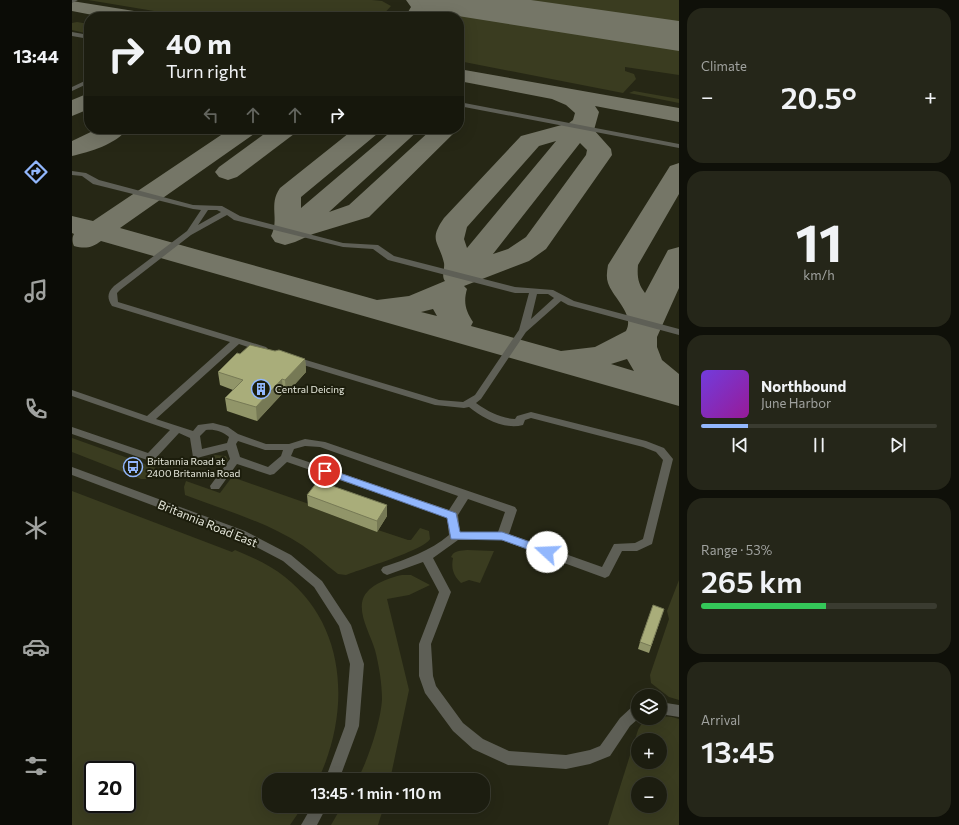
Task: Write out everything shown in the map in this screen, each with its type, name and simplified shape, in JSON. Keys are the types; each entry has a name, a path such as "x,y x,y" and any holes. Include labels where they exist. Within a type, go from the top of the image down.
{"street":[{"path":"72,2 76,0"},
{"path":"72,34 84,36"},
{"path":"72,82 84,76"},
{"path":"72,89 84,83"},
{"path":"464,105 679,146"},
{"path":"72,173 84,174 96,182 193,207 219,208 237,218 343,245 375,247 391,258 515,290 550,292 571,303 679,332"},
{"path":"188,233 206,208"},
{"path":"227,212 188,233 112,292 112,300 115,304 438,403 457,406 470,403 478,397 523,330 560,297"},
{"path":"523,330 534,291"},
{"path":"149,420 237,342"},
{"path":"72,393 195,436"},
{"path":"387,570 426,556 446,545 455,536 502,536 605,573 618,548 637,547 648,541 668,459 660,450 646,444 574,424 531,416 521,418 519,423 503,422 491,419 470,403"},
{"path":"232,440 198,454 195,436 197,431 208,426 218,427 232,440 266,447 290,447 305,442 321,444 511,510 502,536"},
{"path":"72,430 150,457 177,429"},
{"path":"215,486 235,459 232,440"},
{"path":"235,459 270,471 285,458 290,447"},
{"path":"285,458 452,516"},
{"name":"Britannia Road East","path":"72,471 241,534 287,558 318,584 345,625 357,664 352,726 335,773"},
{"path":"455,536 452,516 465,494"},
{"path":"426,556 445,592 436,619 425,644 426,676 430,689 458,727 478,744 508,758 566,762 578,760 606,751 625,722 631,716"},
{"path":"667,709 679,712"},
{"path":"309,825 316,813"}],"green space":[{"path":"88,0 372,0 382,1 391,6 386,12 160,12"},
{"path":"512,0 679,0 679,25"},
{"path":"464,16 679,47 679,75 625,67 625,71 634,74 636,79 623,93 464,62"},
{"path":"72,23 84,23 84,33 72,30"},
{"path":"634,91 679,99 679,103 629,93"},
{"path":"72,438 167,472 151,479 141,479 72,452"},
{"path":"215,455 226,456 228,460 223,465 206,460"},
{"path":"232,477 309,504 308,506 377,532 378,530 411,540 420,528 429,531 430,539 405,554 346,575 338,574 307,548 289,537 260,523 185,495 184,487 186,481 220,493"},
{"path":"72,491 232,552 235,550 254,558 285,577 306,597 321,620 332,646 337,672 338,700 335,727 328,754 321,773 262,773 262,813 298,813 290,825 72,825"},
{"path":"458,551 494,551 480,583 469,580 461,583 453,571 452,555"},
{"path":"402,575 411,575 430,585 409,595 387,599 409,690 391,773 360,773 373,741 382,699 378,662 364,621 362,603 367,592 372,587 390,578"},
{"path":"679,580 679,700 667,695 667,689 659,689 651,683 650,675 669,619 667,611"},
{"path":"667,717 679,719 679,825 608,825 631,752 631,769 667,769 667,733 637,733 641,725 667,725"},
{"path":"338,813 382,813 378,825 331,825"}],"building":[{"path":"250,345 275,351 279,350 305,359 285,380 282,379 256,407 225,398 243,380 218,372 237,353 240,354"},
{"path":"318,481 387,505 377,521 307,495"},
{"path":"653,605 664,609 651,646 640,642"}],"taxiway":[{"path":"415,0 420,7 417,12 431,7 446,5 474,5"},
{"path":"72,6 106,12"},
{"path":"464,76 558,93"},
{"path":"460,276 583,124 577,128 565,132 543,136 530,141 454,224 450,232 449,239 459,262 460,269 458,278 478,269 509,259 528,250 536,243 599,155 599,149 582,131 587,112 577,102 558,93"},
{"path":"558,93 679,115"},
{"path":"72,109 84,103"},
{"path":"72,149 88,144 106,134"},
{"path":"97,231 239,134"},
{"path":"228,172 279,134"},
{"path":"363,134 289,194 287,200 289,225 285,236 303,228 341,218 359,211 441,134"},
{"path":"296,227 402,134"},
{"path":"644,327 640,309 623,282 623,265 679,171"},
{"path":"72,224 97,231"},
{"path":"84,240 97,231"},
{"path":"97,231 679,395"},
{"path":"640,337 679,256"},
{"path":"383,308 418,303 451,289 448,303 457,322"},
{"path":"569,359 589,359 607,355 640,337"},
{"path":"640,337 640,347 646,363 663,380 679,390"}],"runway":[{"path":"439,0 679,36"}],"place":[{"name":"Central Deicing","path":"261,389"},
{"name":"Britannia Road at 2400 Britannia Road","path":"133,467"}],"route":[{"path":"325,471 452,516 455,536 502,536 547,552"}]}
